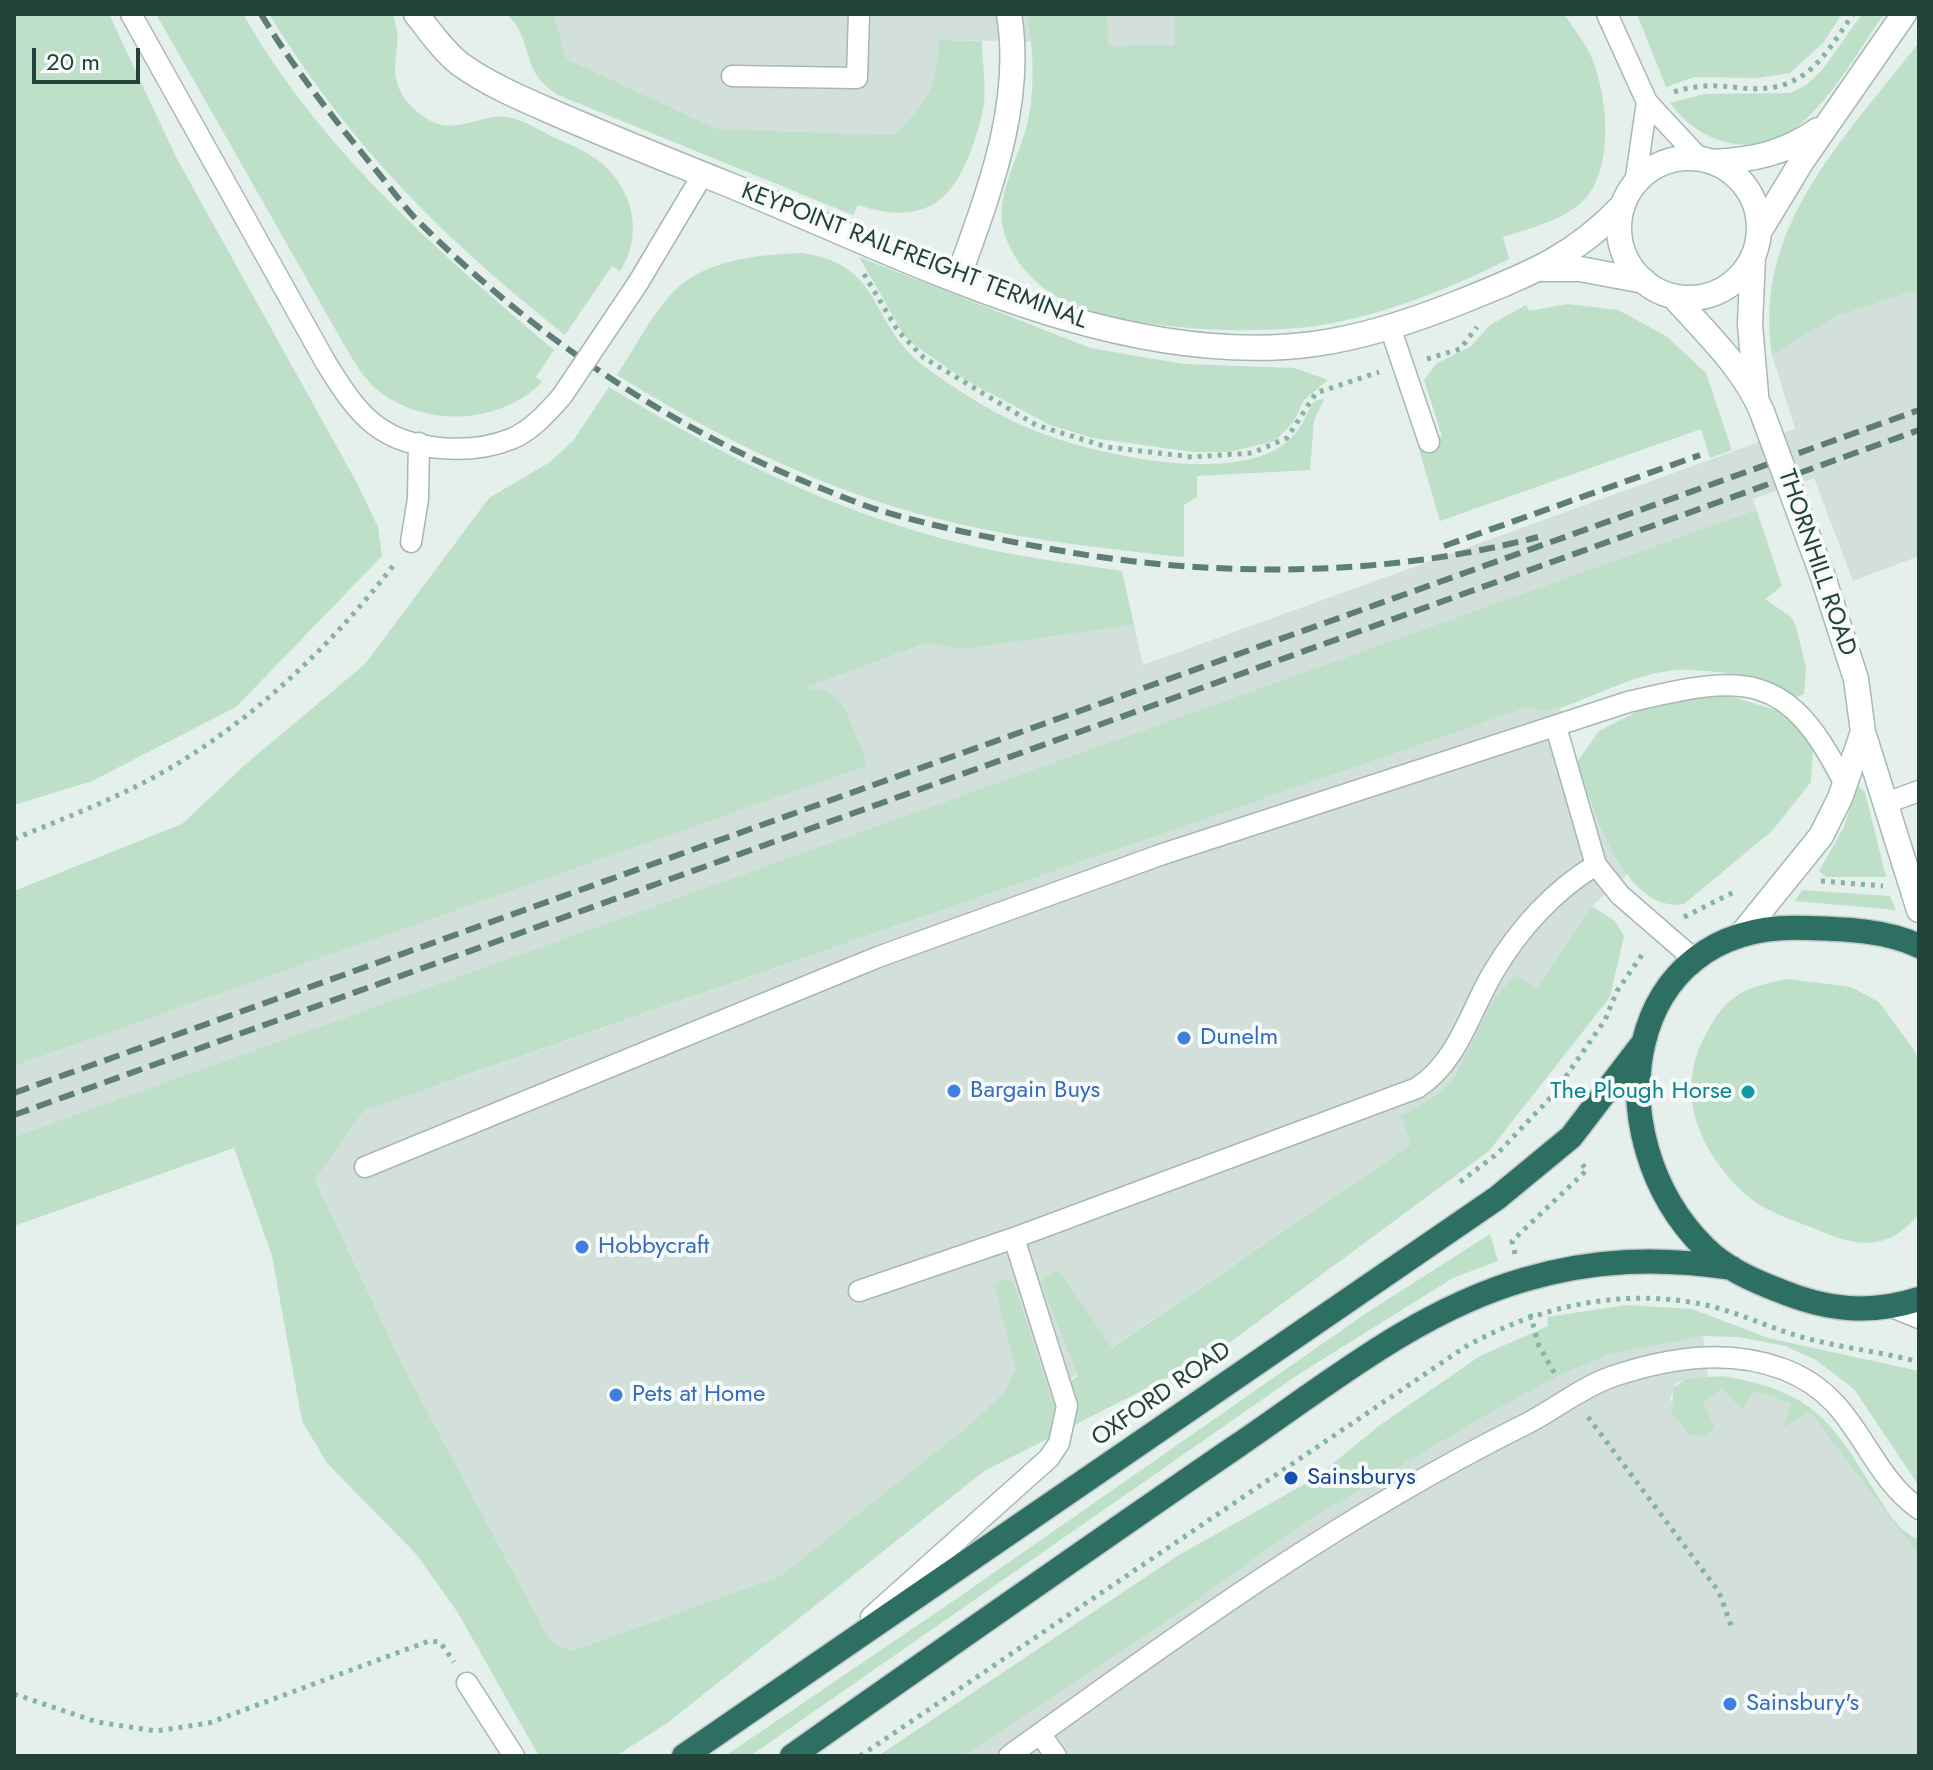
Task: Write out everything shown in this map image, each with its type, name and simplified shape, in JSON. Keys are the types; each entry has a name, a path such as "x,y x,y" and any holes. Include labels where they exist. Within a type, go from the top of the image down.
{"highway":[{"path":"1919,946 1883,935 1832,929 1778,928 1741,935 1695,960 1677,976 1655,1006 1640,1047 1638,1113 1643,1139 1657,1176 1699,1242 1732,1268 1793,1297 1845,1310 1892,1307 1919,1299"},
{"name":"OXFORD ROAD","path":"684,1756 1456,1227 1562,1145 1591,1115 1640,1047"},
{"path":"792,1756 1371,1355 1438,1314 1522,1280 1583,1265 1676,1259 1732,1268"}],"street":[{"name":"KEYPOINT RAILFREIGHT TERMINAL","path":"416,14 458,63 512,94 958,278 1087,326 1163,342 1234,347 1310,345 1390,327 1543,269 1583,242 1629,194"},
{"path":"958,278 985,203 1013,87 1009,14"},
{"path":"1833,119 1795,146 1774,155 1664,163 1629,194 1620,241 1628,263 1644,281 1673,296 1695,298 1716,293 1742,274 1753,256 1759,232 1790,179 1833,119 1904,14"},
{"path":"1706,161 1732,173 1747,189 1756,210 1759,232"},
{"name":"THORNHILL ROAD","path":"1753,256 1750,324 1759,405 1823,577 1856,679 1863,732 1919,910"},
{"name":"KEYPOINT RAILFREIGHT TERMINAL","path":"1543,269 1580,269 1644,281"},
{"name":"THORNHILL ROAD","path":"1673,296 1759,405"},
{"name":"THORNHILL ROAD","path":"1741,935 1795,872 1821,836 1845,785 1863,732"}],"lane":[{"path":"131,14 342,388 374,425 394,437 460,449 511,439 526,431 562,396 638,283 703,174"},
{"path":"732,76 857,78 859,14"},
{"path":"1607,14 1647,102 1706,161"},
{"path":"1629,194 1647,102"},
{"path":"1390,327 1429,442"},
{"path":"411,542 416,518 419,443"},
{"path":"365,1167 878,957 1160,855 1628,702 1696,685 1746,685 1767,690 1794,707 1830,754 1845,785"},
{"path":"1556,727 1596,865 1620,895 1695,960"},
{"path":"1886,803 1919,791"},
{"path":"859,1291 1014,1238 1417,1088 1434,1077 1450,1057 1511,944 1569,881 1596,865"},
{"path":"811,1671 1049,1458 1059,1443 1067,1406 1064,1392 1014,1238"},
{"path":"1892,1307 1919,1318"},
{"path":"1009,1756 1304,1549 1450,1462 1608,1378 1679,1359 1733,1357 1763,1362 1813,1384 1837,1403 1898,1488 1919,1509"},
{"path":"467,1683 514,1756"},
{"path":"1040,1734 1056,1756"}],"path":[{"path":"1647,102 1702,85 1751,89 1789,84 1807,75 1853,14"},
{"path":"855,264 898,331 924,358 1036,425 1107,447 1192,457 1252,453 1287,438 1316,393 1466,344 1497,287"},
{"path":"14,839 62,822 169,769 245,719 304,664 376,588 411,542"},
{"path":"1795,872 1815,881 1887,886 1909,878"},
{"path":"1562,1145 1587,1170 1512,1241 1547,1363 1719,1592 1732,1628"},
{"path":"860,1756 1465,1347 1531,1315 1619,1299 1681,1301 1709,1306 1805,1338 1919,1362"},
{"path":"14,1694 97,1722 156,1731 209,1723 429,1641 440,1642 467,1683"}],"shaded area":[{"path":"553,14 1533,14 1391,91 1069,42 939,40 938,64 927,102 894,135 717,129 567,59"},
{"path":"1919,289 1919,556 1853,581 1814,478 1753,499 1782,586 1748,612 424,1090 1526,708 1544,711 1560,708 1591,807 1628,874 1592,906 1536,990 1412,1143 1111,1348 1049,1396 972,1423 780,1576 572,1651 550,1641 401,1362 315,1178 364,1112 262,1049 14,1137 14,1066 693,826 661,739 926,643 964,649 1134,625 1143,665 1795,429 1772,355 1835,317"},
{"path":"1703,1336 1708,1377 1677,1382 1670,1398 1677,1418 1724,1389 1754,1391 1810,1412 1919,1556 1919,1756 963,1756 1176,1615 1304,1523 1485,1416 1560,1375 1611,1354"}],"green space":[{"path":"14,14 109,14 177,159 358,485 378,527 382,556 236,707 92,781 14,805"},
{"path":"156,14 243,14 274,63 344,154 424,236 554,350 536,377 542,382 506,406 463,416 419,412 399,404 375,388 346,348"},
{"path":"269,14 392,14 398,39 396,75 399,87 406,100 420,114 443,125 497,117 514,118 581,150 606,167 624,190 629,204 633,231 631,245 620,271 612,266 565,335 479,263 402,188 333,107"},
{"path":"507,14 553,14 567,59 717,129 894,135 928,94 939,40 982,41 984,106 966,162 944,196 928,207 909,212 886,212 858,205 853,215 558,95 537,76 522,35"},
{"path":"1027,14 1107,14 1108,46 1175,45 1174,14 1564,14 1588,50 1600,85 1605,129 1600,171 1593,188 1574,209 1503,237 1509,259 1443,289 1374,313 1327,324 1263,330 1183,327 1106,315 1074,304 1040,285 1014,255 1003,228 1006,186 1026,129 1031,103 1031,39"},
{"path":"1637,14 1842,14 1823,43 1790,73 1757,78 1694,77 1666,87"},
{"path":"1862,14 1884,14 1838,82 1818,107 1790,132 1772,140 1735,144 1700,131 1670,103 1704,94 1790,93 1806,85 1823,69"},
{"path":"1919,42 1919,289 1835,317 1772,355 1770,308 1776,265 1791,224 1811,185 1836,149"},
{"path":"801,253 828,259 848,269 873,298 906,350 924,366 983,405 1030,429 1100,451 1133,457 1200,464 1232,462 1260,456 1283,445 1297,431 1314,401 1324,399 1314,420 1310,470 1197,476 1197,497 1184,505 1184,557 1101,548 977,528 856,494 734,441 617,375 663,304 695,275 724,263"},
{"path":"859,257 1090,348 1184,364 1295,368 1328,380 1304,400 1294,421 1275,441 1229,452 1193,452 1093,438 1050,425 962,378 916,346 904,335"},
{"path":"1568,304 1618,310 1666,336 1706,373 1732,450 1710,458 1701,429 1440,521 1418,446 1442,436 1424,380 1437,363 1470,347 1490,325 1526,305 1529,311"},
{"path":"609,387 735,458 867,515 980,548 1122,571 1134,625 964,649 926,643 804,688 828,691 844,707 868,765 14,1066 14,891 182,824 246,764 365,664 489,498 550,462 573,441"},
{"path":"1756,510 1782,586 1765,599 1791,617 1796,626 1806,668 1804,694 1781,701 1773,700 1733,675 1674,670 1641,677 1560,708 1544,711 1526,708 365,1110 315,1179 401,1362 550,1641 572,1651 780,1576 972,1423 1003,1394 1016,1370 994,1285 1003,1279 1013,1282 1050,1395 1078,1376 1040,1280 1059,1270 1112,1348 1411,1144 1401,1116 1438,1094 1455,1077 1496,996 1516,975 1536,989 1592,906 1615,921 1624,936 1610,997 1489,1151 1214,1354 984,1471 670,1721 616,1756 539,1756 458,1613 417,1555 327,1463 302,1421 272,1256 234,1148 14,1226 14,1137"},
{"path":"1723,694 1785,713 1813,747 1811,782 1772,831 1684,904 1663,903 1644,892 1614,853 1601,829 1577,762 1599,731 1644,708"},
{"path":"1857,785 1865,792 1886,877 1826,877 1819,871 1844,827"},
{"path":"1802,890 1890,896 1896,910 1795,901"},
{"path":"1787,979 1851,987 1879,1002 1914,1050 1919,1062 1919,1215 1889,1238 1867,1243 1848,1240 1767,1209 1750,1198 1727,1175 1703,1138 1692,1098 1692,1077 1706,1034 1729,1001 1748,990"},
{"path":"1490,1234 1498,1261 1453,1278 1299,1374 750,1756 725,1756 1365,1314"},
{"path":"1626,1305 1692,1309 1768,1338 1919,1371 1919,1486 1854,1389 1816,1360 1785,1346 1738,1337 1703,1336 1611,1354 1560,1375 1485,1416 1304,1523 1176,1615 963,1756 878,1756 1177,1556 1314,1479 1380,1425 1480,1356 1548,1326 1547,1317"},
{"path":"1723,1376 1777,1390 1815,1411 1844,1443 1893,1519 1904,1531 1919,1540 1919,1556 1810,1412 1784,1427 1790,1404 1754,1391 1742,1410 1723,1389 1702,1404 1716,1428 1704,1436 1689,1434 1672,1413 1673,1388 1686,1379"}],"railway":[{"path":"261,14 315,93 410,213 512,306 610,378 661,410 768,466 823,489 885,512 979,535 1074,553 1189,567 1307,569 1366,566 1481,550 1538,537"},
{"path":"14,1093 1919,410"},
{"path":"14,1115 1919,430"},
{"path":"1444,546 1700,455"}],"place":[{"name":"Dunelm","path":"1184,1038"},
{"name":"Bargain Buys","path":"954,1091"},
{"name":"The Plough Horse","path":"1748,1092"},
{"name":"Hobbycraft","path":"582,1247"},
{"name":"Pets at Home","path":"616,1395"},
{"name":"Sainsburys","path":"1291,1478"},
{"name":"Sainsbury's","path":"1730,1704"}]}
